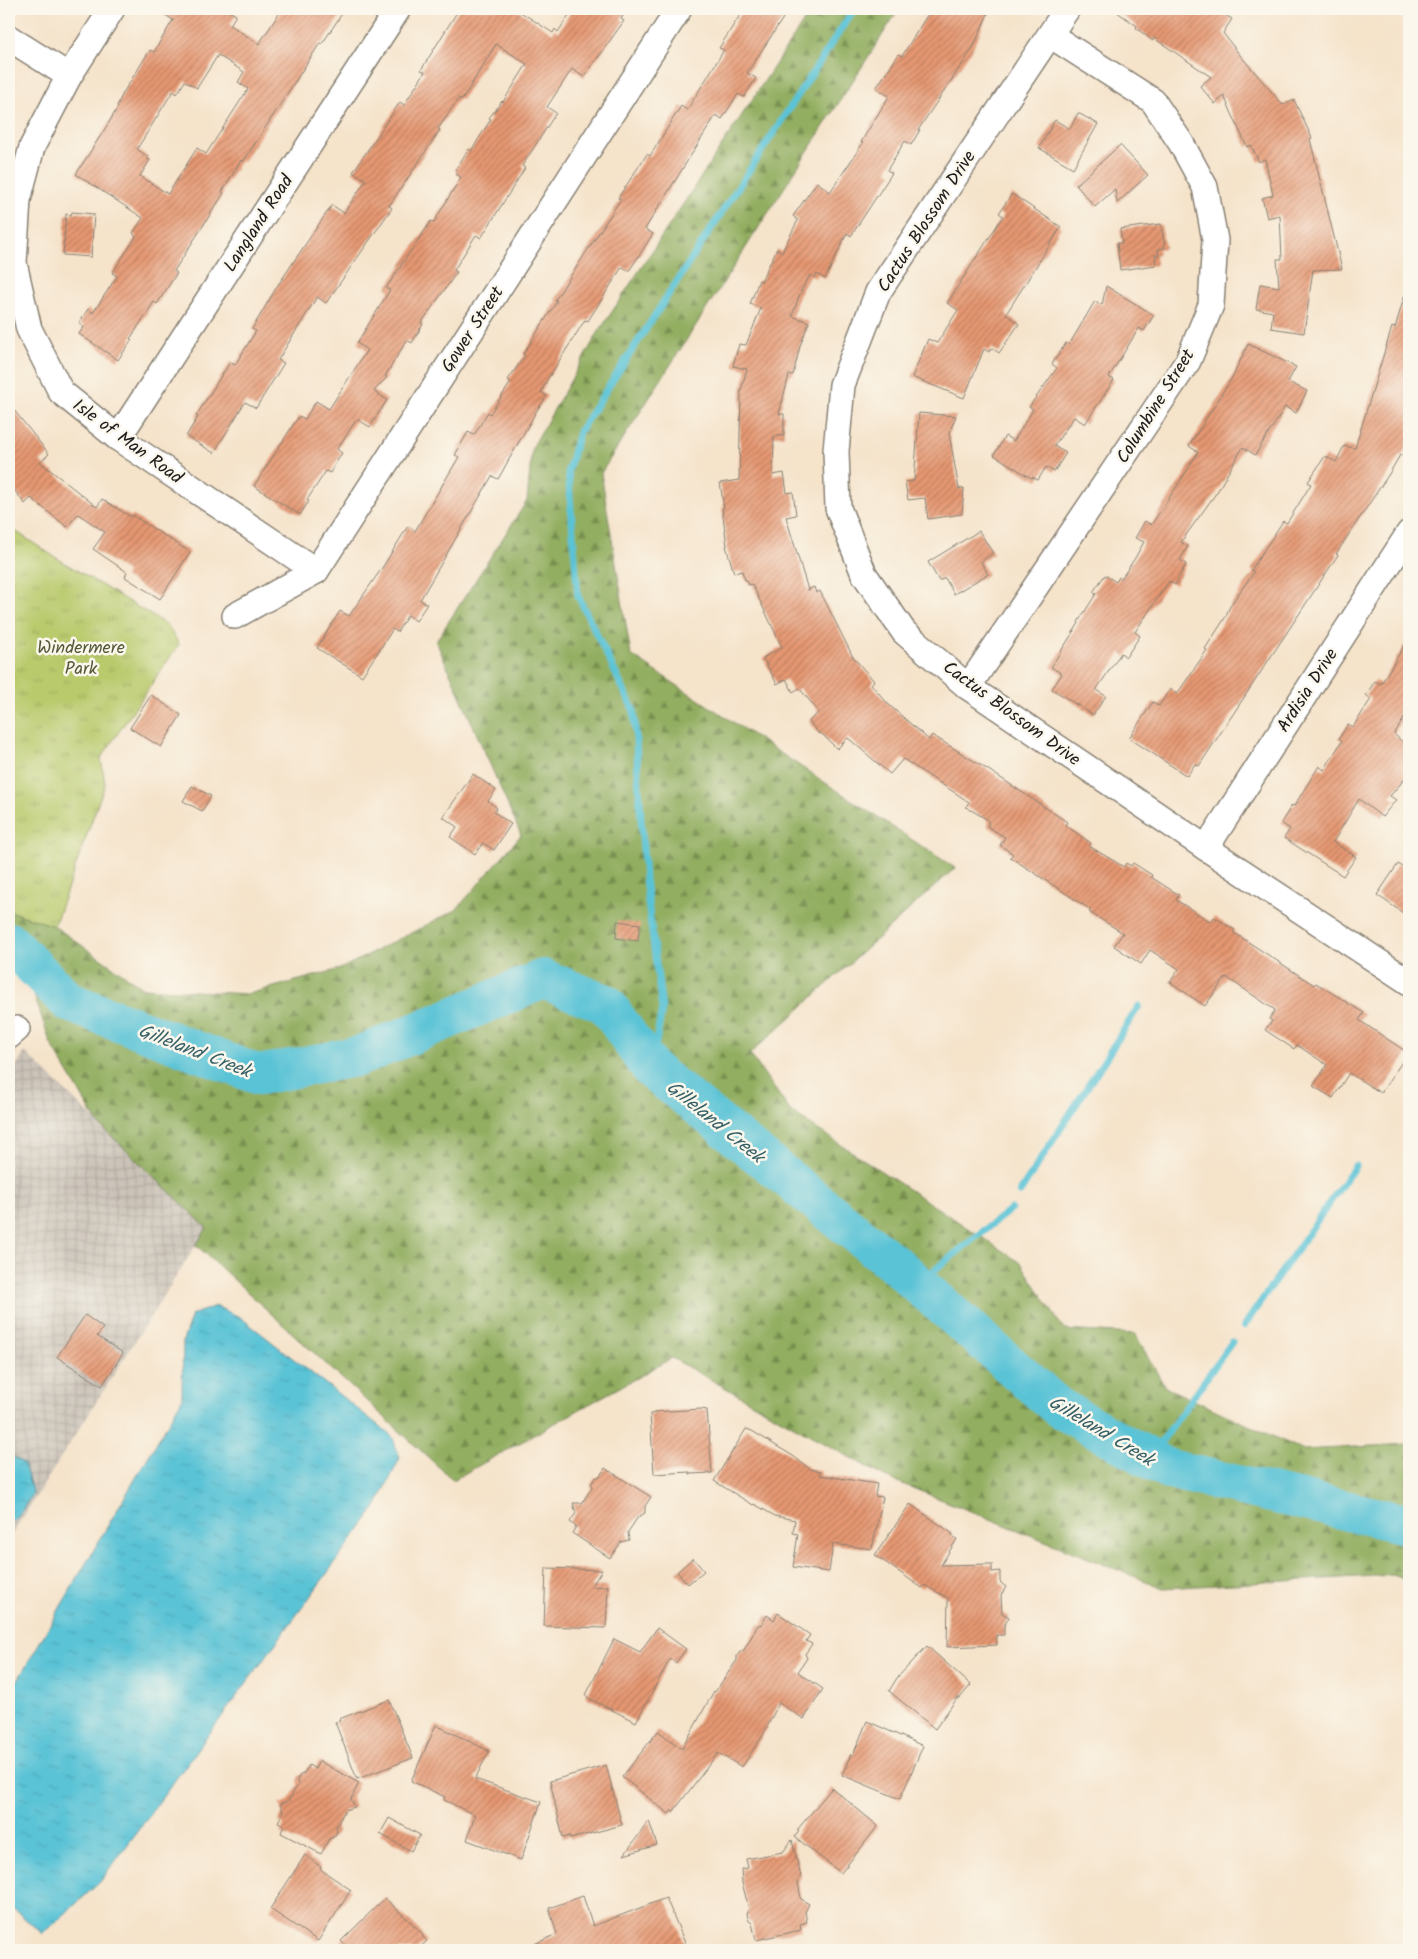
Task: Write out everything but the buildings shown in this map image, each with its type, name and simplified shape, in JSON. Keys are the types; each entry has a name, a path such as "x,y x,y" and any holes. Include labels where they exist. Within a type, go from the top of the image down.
{"street":[{"name":"Isle of Man Road","path":"112,9 69,76 32,147 18,200 14,264 29,329 61,392 118,438 316,570"},
{"name":"Langland Road","path":"118,438 398,9"},
{"name":"Gower Street","path":"235,616 316,570 679,9"},
{"name":"Cactus Blossom Drive","path":"1067,9 878,292 842,385 836,451 838,508 864,574 904,632 968,687 1409,982"},
{"name":"Columbine Street","path":"968,687 1188,361 1211,305 1216,240 1205,188 1181,144 1153,101 1050,35"},
{"path":"9,38 69,76"},
{"name":"Ardisia Drive","path":"1206,848 1409,533"}],"shaded area":[{"path":"25,1052 207,1228 9,1539 9,1077"}],"green space":[{"path":"812,9 899,9 601,473 631,655 955,868 750,1054 791,1112 1021,1263 1064,1330 1135,1334 1165,1387 1303,1450 1406,1444 1409,1446 1409,1581 1393,1575 1163,1588 885,1477 672,1358 453,1480 196,1245 207,1228 97,1122 51,1044 35,998 40,961 20,946 9,964 9,911 54,926 143,988 248,994 340,969 456,910 521,835 436,641 527,501 532,448 598,333"},
{"name":"Windermere Park","path":"9,527 167,625 179,644 101,758 105,784 54,926 9,911"}],"water":[{"path":"215,1306 240,1317 392,1436 400,1458 376,1507 100,1882 43,1934 9,1905 9,1695 182,1399 183,1341 192,1315"},
{"path":"9,1454 24,1464 33,1494 16,1519 9,1521"}],"waterway":[{"path":"651,1069 662,1009 645,879 634,711 578,596 568,471 579,432 854,9"},
{"name":"Gilleland Creek","path":"9,942 69,1002 259,1075 360,1056 543,979 606,1004 651,1069 897,1266 1058,1407 1168,1469 1409,1525"},
{"path":"1020,1192 1139,1006"},
{"path":"1244,1326 1355,1166"},
{"path":"917,1284 1011,1209"},
{"path":"1149,1459 1232,1342"}]}
